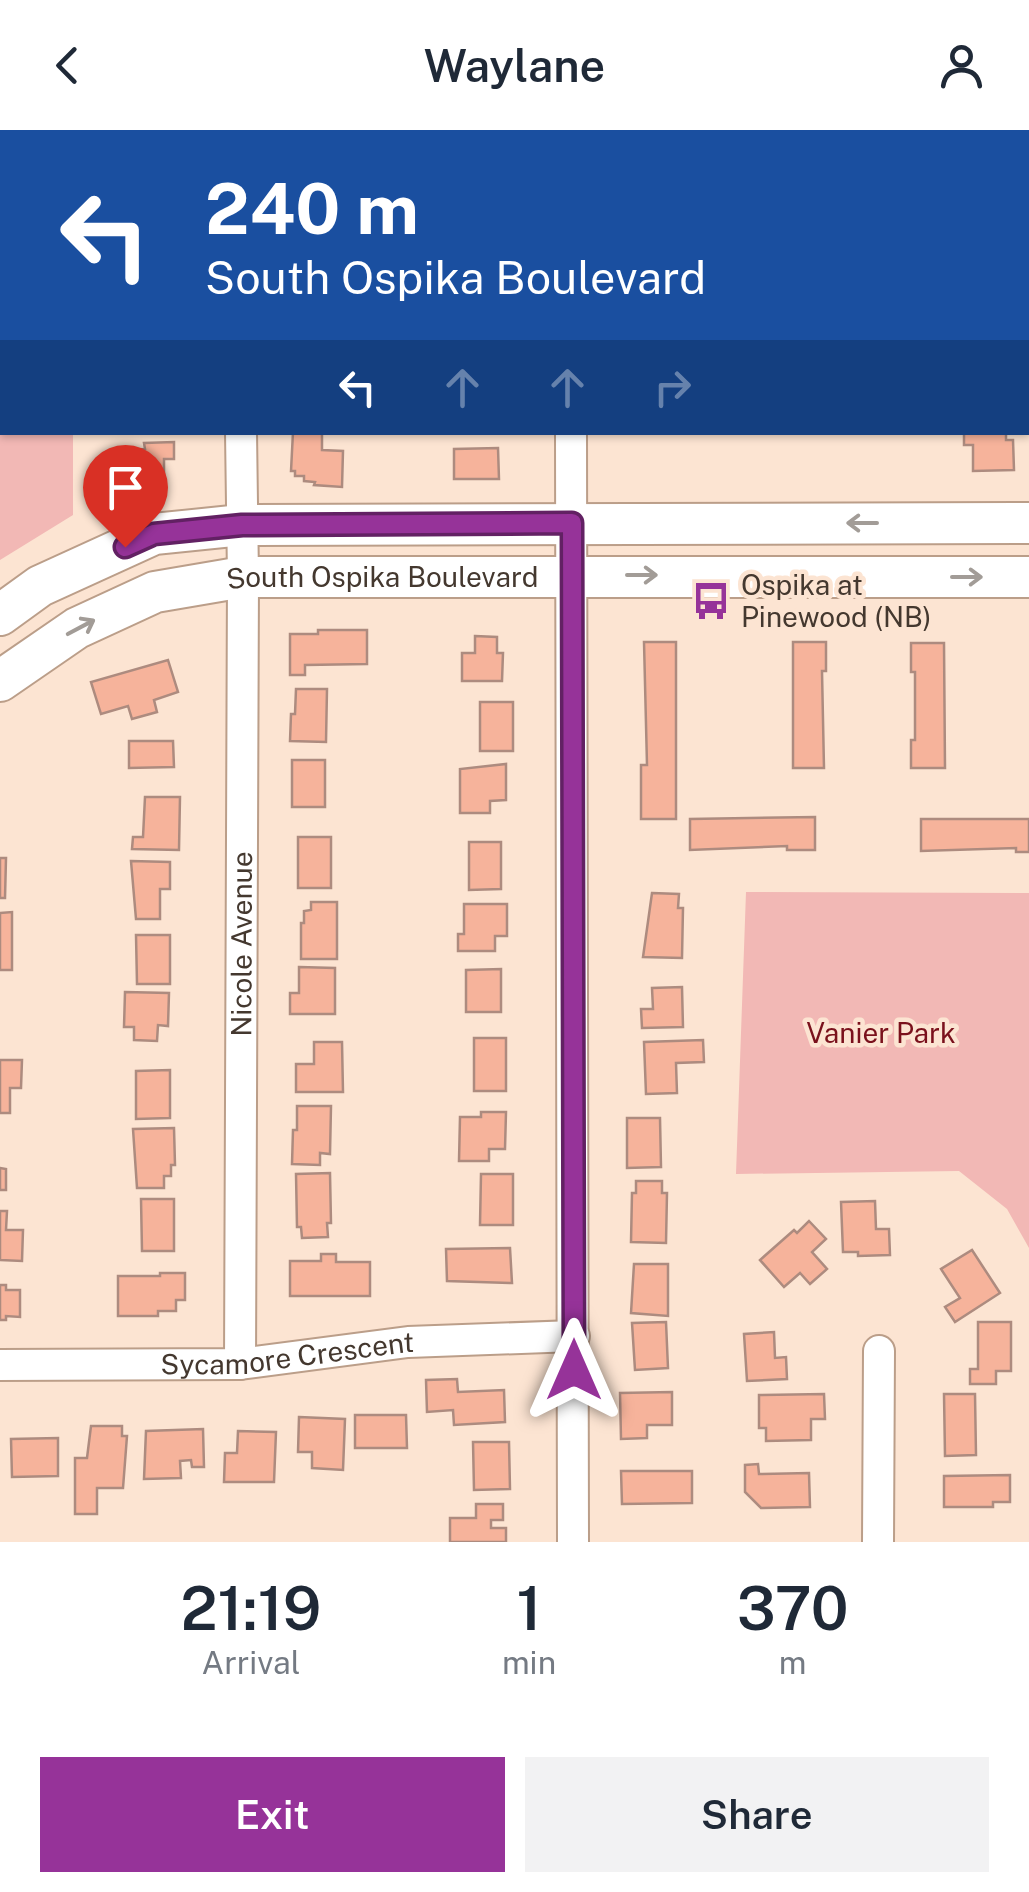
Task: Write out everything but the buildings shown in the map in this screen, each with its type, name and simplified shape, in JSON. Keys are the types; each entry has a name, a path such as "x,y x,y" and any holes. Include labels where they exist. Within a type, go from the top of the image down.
{"main road":[{"name":"South Ospika Boulevard","path":"0,614 40,586 154,534 242,525 1029,523"},
{"name":"South Ospika Boulevard","path":"0,681 77,628 155,592 243,577 1029,577"}],"street":[{"name":"Nicole Avenue","path":"240,435 240,1364"},
{"path":"571,435 572,1542"},
{"name":"Sycamore Crescent","path":"0,1364 240,1364 408,1342 574,1336"},
{"path":"878,1542 879,1351"}],"green space":[{"path":"0,435 73,435 73,515 0,560"},
{"name":"Vanier Park","path":"746,892 1029,893 1029,1248 1007,1209 959,1171 736,1174"}],"place":[{"name":"Ospika at Pinewood (NB)","path":"711,601"}],"route":[{"path":"125,547 154,534 242,525 572,523 574,1370"}]}
